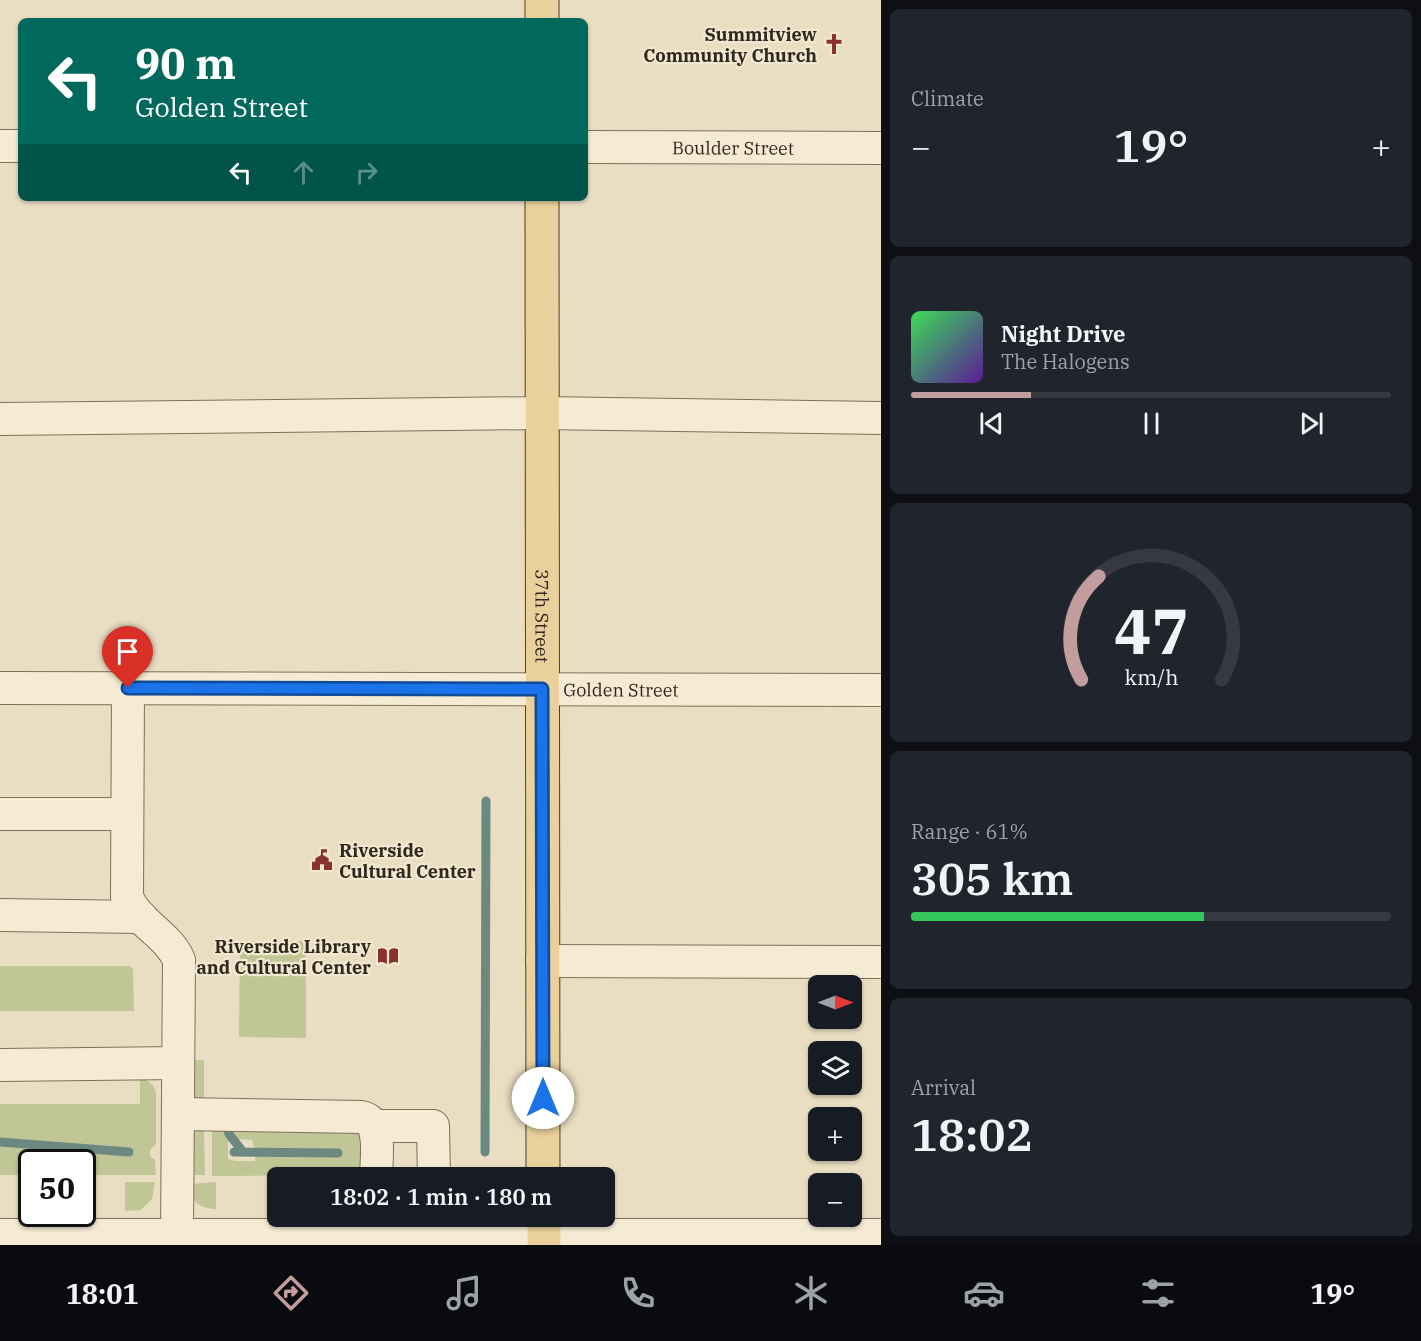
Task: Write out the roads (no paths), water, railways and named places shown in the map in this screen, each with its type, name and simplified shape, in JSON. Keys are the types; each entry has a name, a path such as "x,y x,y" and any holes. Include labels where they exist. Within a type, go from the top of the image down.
{"main road":[{"path":"542,0 542,18"},
{"name":"37th Street","path":"542,201 543,1167"}],"street":[{"path":"0,146 18,146"},
{"name":"Boulder Street","path":"588,147 881,148"},
{"path":"0,419 542,413 881,418"},
{"name":"Golden Street","path":"0,688 881,690"},
{"path":"128,688 127,897 131,908 175,950 179,960 177,1235"},
{"path":"0,814 127,814"},
{"path":"0,915 141,917"},
{"path":"542,961 881,962"},
{"path":"0,1065 178,1063"},
{"path":"178,1114 362,1117 369,1119 374,1126 376,1167"},
{"path":"374,1126 433,1126 434,1167"},
{"path":"0,1236 177,1235 354,1227"},
{"path":"453,1227 544,1232 881,1235"}],"waterway":[{"path":"485,1152 486,801"},
{"path":"226,1123 229,1134 243,1152"},
{"path":"0,1142 129,1152"},
{"path":"234,1152 338,1153"}],"place":[{"name":"Summitview Community Church","path":"834,44"},
{"name":"Riverside Cultural Center","path":"322,860"},
{"name":"Riverside Library and Cultural Center","path":"388,956"}]}
